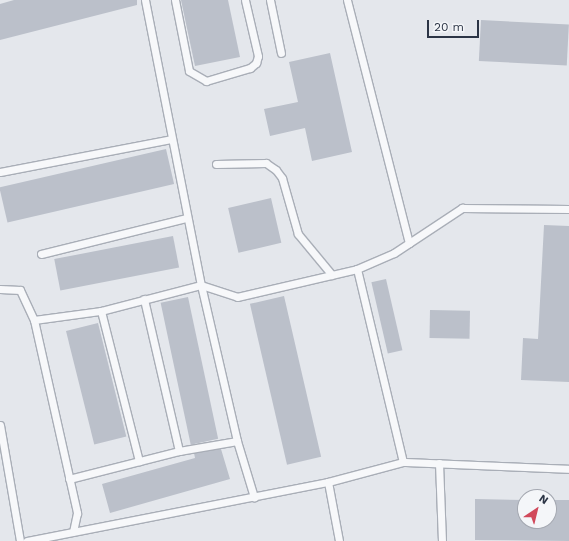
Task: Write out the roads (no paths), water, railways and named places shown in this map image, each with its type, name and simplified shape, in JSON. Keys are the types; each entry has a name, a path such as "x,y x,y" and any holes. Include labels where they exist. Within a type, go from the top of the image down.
{"lane":[{"path":"145,0 186,218 238,441 254,497"},
{"path":"176,0 189,71 206,81 250,68 256,63 258,56 245,0"},
{"path":"270,0 281,53"},
{"path":"347,0 409,243"},
{"path":"0,172 171,139"},
{"path":"216,164 266,163 276,170 282,178 298,234 332,275"},
{"path":"34,320 101,310 201,285 237,297 357,269 394,253 462,208 569,209"},
{"path":"41,254 186,218"},
{"path":"357,269 403,462"},
{"path":"0,289 20,290 34,320 77,513 73,532"},
{"path":"144,299 179,450"},
{"path":"101,310 139,461"},
{"path":"0,425 20,541"},
{"path":"70,479 179,450 238,441"},
{"path":"27,541 328,482 403,462 439,462 569,468"},
{"path":"439,462 442,541"},
{"path":"328,482 339,541"}]}
